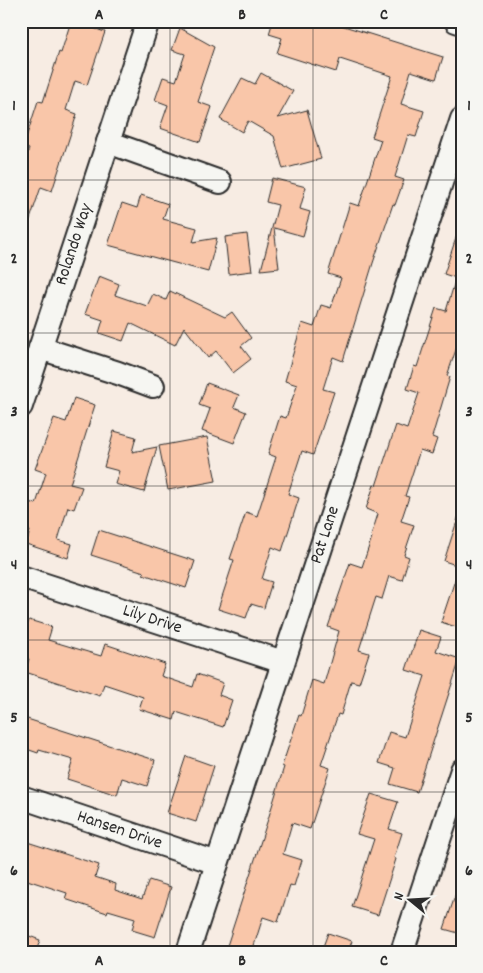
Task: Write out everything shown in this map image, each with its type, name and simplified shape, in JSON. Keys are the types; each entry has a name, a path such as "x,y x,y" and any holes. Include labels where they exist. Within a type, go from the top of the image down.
{"street":[{"name":"Rolando Way","path":"21,406 148,21"},
{"path":"456,21 462,23"},
{"name":"Pat Lane","path":"188,952 462,119"},
{"path":"108,142 220,182"},
{"path":"40,348 153,386"},
{"name":"Lily Drive","path":"21,577 283,662"},
{"path":"402,952 462,770"},
{"name":"Hansen Drive","path":"21,797 217,863"}],"building":[{"path":"71,21 95,21 93,28 105,32 87,85 75,81 66,110 77,114 52,191 41,187 24,237 21,236 21,172 29,149 23,147 38,101 43,102"},
{"path":"273,21 328,21 443,57 436,79 411,71 401,104 424,111 416,137 408,135 395,177 404,180 395,205 393,204 373,263 343,361 333,357 323,389 334,392 313,455 302,451 288,494 299,498 282,551 272,547 262,579 272,582 264,608 251,604 246,618 218,609 234,560 230,559 246,512 257,516 276,457 268,454 280,416 286,418 297,385 285,381 302,323 314,327 321,305 331,308 341,278 328,274 350,203 359,206 381,140 372,137 392,76 340,59 336,72 277,53 282,38 269,34"},
{"path":"180,28 214,47 200,89 202,90 198,102 212,107 200,142 160,128 168,105 155,100 163,77 176,81 185,54 172,50"},
{"path":"261,73 293,91 278,118 307,110 321,159 283,169 274,136 248,121 242,132 220,119 242,78 255,84"},
{"path":"272,178 306,187 300,209 310,212 303,236 274,228 279,268 261,270 278,205 266,202"},
{"path":"141,195 168,204 163,219 197,228 193,242 217,238 208,272 108,245 122,203 137,208"},
{"path":"459,229 462,230 462,332 447,376 450,377 432,437 437,439 432,454 420,450 405,496 409,497 401,521 414,525 404,555 409,557 402,580 389,576 382,599 376,597 359,650 369,653 359,683 351,681 341,715 338,714 321,765 330,768 310,829 292,823 283,854 302,860 294,886 290,885 278,922 263,917 252,952 225,952 299,715 301,716 312,680 324,684 339,631 328,627 350,563 362,567 372,537 378,514 366,509 374,485 376,486 396,425 407,429 419,393 407,389 414,366 417,367 436,308 446,311 456,278 444,274"},
{"path":"247,234 252,271 229,274 225,237"},
{"path":"99,276 119,284 115,295 147,306 153,294 166,300 170,291 225,317 232,312 251,338 241,346 251,359 233,373 216,351 208,358 184,327 175,345 130,323 123,341 99,333 103,320 85,314"},
{"path":"207,383 239,395 234,407 246,412 234,443 202,431 210,409 199,405"},
{"path":"74,398 95,405 70,484 82,487 74,509 68,507 58,540 72,544 68,558 26,544 30,531 21,528 21,514 25,501 36,504 46,473 35,469 54,418 66,422"},
{"path":"114,431 136,437 132,452 157,447 144,492 115,484 119,471 104,467"},
{"path":"207,437 216,481 168,490 159,446"},
{"path":"459,515 462,515 462,567 444,561"},
{"path":"99,530 195,561 186,588 91,555"},
{"path":"459,568 462,569 462,629 441,622"},
{"path":"29,620 52,627 48,640 101,656 105,644 165,664 161,676 193,687 197,674 223,683 219,695 232,700 223,727 176,712 174,720 139,709 143,697 104,684 100,696 25,672 29,659 21,656 21,643"},
{"path":"419,630 441,637 436,651 460,659 417,792 390,784 395,768 379,763 389,732 405,737 425,676 406,670"},
{"path":"21,717 155,760 147,786 122,778 117,795 67,779 73,760 39,750 38,753 21,747"},
{"path":"186,756 214,766 196,822 167,813"},
{"path":"371,794 398,802 389,829 402,833 394,858 396,859 378,915 352,907 374,839 357,834"},
{"path":"21,840 99,865 95,877 116,884 115,890 142,899 149,880 171,887 155,937 132,930 135,918 108,910 107,913 65,899 67,893 21,878"},
{"path":"459,884 462,885 462,934 444,929"},
{"path":"21,933 40,940 36,952 21,952"},
{"path":"328,933 352,941 348,952 321,952"}]}
